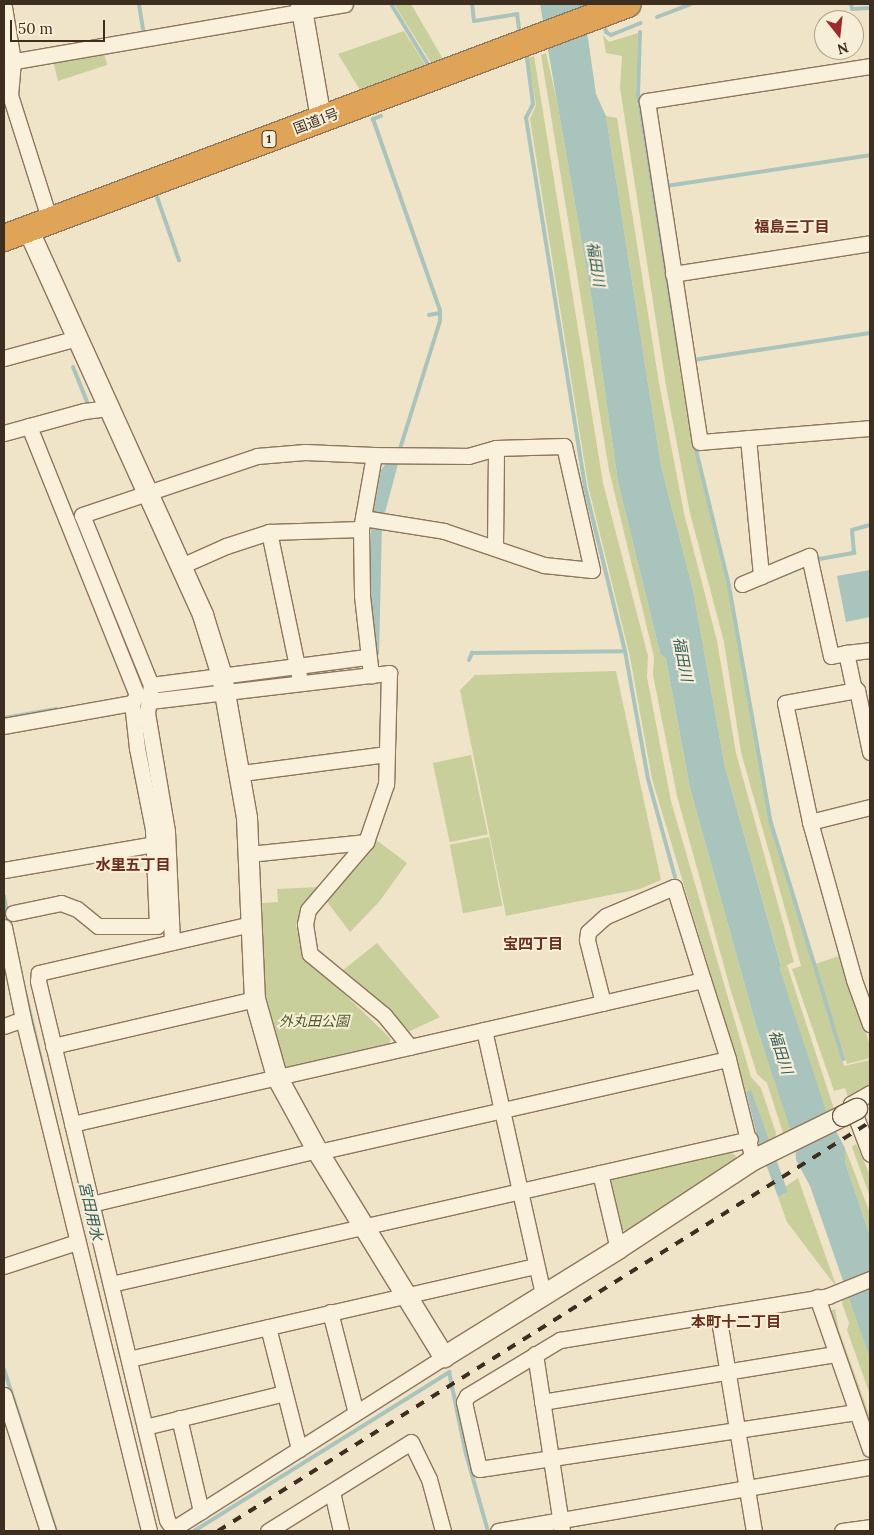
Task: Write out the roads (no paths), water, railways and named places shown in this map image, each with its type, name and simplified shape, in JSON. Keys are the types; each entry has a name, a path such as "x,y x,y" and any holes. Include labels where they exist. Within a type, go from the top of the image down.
{"highway":[{"name":"国道1号","path":"4,238 622,6"}],"street":[{"path":"8,62 301,8 346,4"},
{"path":"4,7 10,95 39,225 77,338 203,615 224,684 242,773 249,854 255,999 277,1077 317,1151 405,1296 444,1356"},
{"path":"301,8 321,119"},
{"path":"870,66 647,101 700,442 870,428"},
{"path":"673,274 870,243"},
{"path":"4,358 77,338"},
{"path":"4,433 84,411 108,408"},
{"path":"14,913 61,903 77,909 98,926 157,926 154,844 132,703 137,695 29,426"},
{"path":"748,438 762,576"},
{"path":"172,942 167,831 150,749 147,713 151,684 82,515 257,456 305,452 402,456 468,456 496,448 564,446 592,570 544,566 495,547 444,531 393,523 364,522 269,532 226,546 181,566"},
{"path":"495,547 496,448"},
{"path":"372,676 368,657 362,596 364,522 378,455"},
{"path":"269,532 298,666 300,684"},
{"path":"742,584 809,556 830,656 870,650"},
{"path":"846,653 870,749"},
{"path":"150,701 298,666 368,657"},
{"path":"151,684 300,684 389,674 386,784 366,842 308,910 306,940 310,954 384,1015 410,1046"},
{"path":"854,690 785,703 810,822 854,980 870,1024"},
{"path":"4,726 132,703"},
{"path":"242,773 386,754"},
{"path":"810,822 870,807"},
{"path":"249,854 366,842"},
{"path":"4,870 154,844"},
{"path":"602,1003 588,932 606,916 674,887 728,1059 750,1139 768,1152"},
{"path":"251,924 39,973 38,981 53,1046 167,1520 173,1529 444,1356 618,1249 768,1152 852,1112"},
{"path":"4,926 23,1019 149,1531"},
{"path":"72,1124 703,980"},
{"path":"53,1046 255,999"},
{"path":"4,1026 23,1019"},
{"path":"484,1030 543,1295"},
{"path":"91,1204 317,1151 728,1059"},
{"path":"870,1093 851,1104 870,1154"},
{"path":"111,1284 750,1139"},
{"path":"600,1173 618,1249"},
{"path":"4,1266 77,1242"},
{"path":"129,1359 536,1266"},
{"path":"856,1412 479,1469 464,1402 467,1396 560,1340 817,1297 840,1292 870,1280"},
{"path":"817,1297 870,1449"},
{"path":"330,1312 356,1413"},
{"path":"718,1314 754,1531"},
{"path":"268,1326 299,1449"},
{"path":"535,1354 561,1525"},
{"path":"542,1402 836,1354"},
{"path":"145,1426 284,1393"},
{"path":"4,1395 48,1531"},
{"path":"179,1418 201,1511"},
{"path":"268,1531 411,1442 429,1479 442,1531"},
{"path":"498,1531 561,1525 746,1488 870,1467"},
{"path":"332,1492 342,1531"},
{"path":"842,1531 870,1527"}],"water":[{"name":"福田川","path":"540,4 583,4 596,94 606,116 661,466 693,590 725,767 781,966 779,967 827,1114 845,1148 845,1162 870,1236 870,1358 810,1186 796,1160 795,1143 756,1025 690,788 666,659 660,653 618,482 592,301"},
{"path":"396,449 402,449 382,524 379,655 375,654 370,591 371,525 381,470"},
{"path":"870,570 870,617 846,622 837,576"},
{"path":"751,1090 788,1192 778,1197 760,1148 746,1092"}],"waterway":[{"path":"139,4 143,30"},
{"path":"391,4 427,63"},
{"path":"472,4 474,21 517,14 519,28"},
{"path":"657,17 691,4"},
{"path":"851,4 852,9 870,8"},
{"path":"604,22 606,32 611,35 641,23"},
{"path":"640,32 638,95 680,359"},
{"path":"527,58 533,104 526,118 585,487 625,651 648,779 675,877"},
{"path":"381,116 373,119 440,310 440,321 399,452"},
{"path":"666,186 870,155"},
{"path":"157,197 179,260"},
{"path":"429,315 440,313"},
{"path":"693,360 870,333"},
{"path":"73,367 88,404"},
{"path":"694,442 729,586 771,823 843,1059"},
{"path":"814,554 819,559 854,553 852,530 870,525"},
{"path":"469,660 472,653 625,651"},
{"path":"4,718 56,709"},
{"name":"宮田用水","path":"4,896 9,924"},
{"name":"宮田用水","path":"25,992 59,1136"},
{"path":"4,1369 56,1531"},
{"path":"194,1531 449,1372 466,1454 488,1531"}],"railway":[{"path":"218,1531 870,1122"}],"district":[{"name":"福島三丁目","path":"792,227"},
{"name":"水里五丁目","path":"133,865"},
{"name":"宝四丁目","path":"533,944"},
{"name":"本町十二丁目","path":"736,1322"}],"park label":[{"name":"外丸田公園","path":"314,1021"}]}
